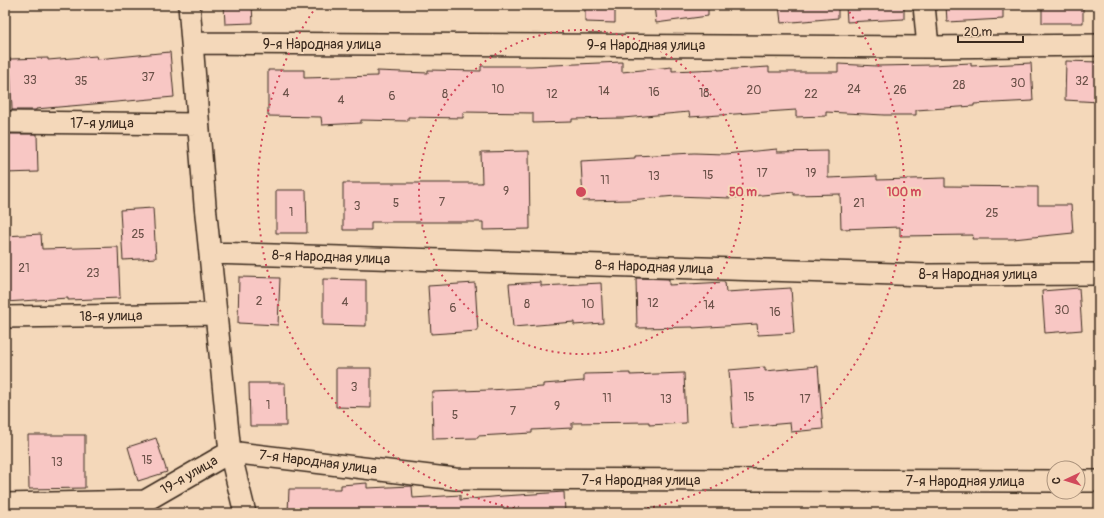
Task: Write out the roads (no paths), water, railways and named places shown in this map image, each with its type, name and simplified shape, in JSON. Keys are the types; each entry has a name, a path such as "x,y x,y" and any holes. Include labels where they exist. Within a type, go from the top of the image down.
{"street":[{"path":"189,5 205,205 230,452 244,513"},
{"path":"924,5 928,47"},
{"name":"9-я Народная улица","path":"192,43 928,47 1099,46"},
{"name":"17-я улица","path":"5,122 198,124"},
{"name":"8-я Народная улица","path":"210,254 928,275 1099,274"},
{"name":"18-я улица","path":"5,317 216,314"},
{"name":"7-я Народная улица","path":"230,452 454,479 1046,481"},
{"name":"19-я улица","path":"5,504 144,501 230,452"},
{"path":"1086,481 1099,481"}]}
